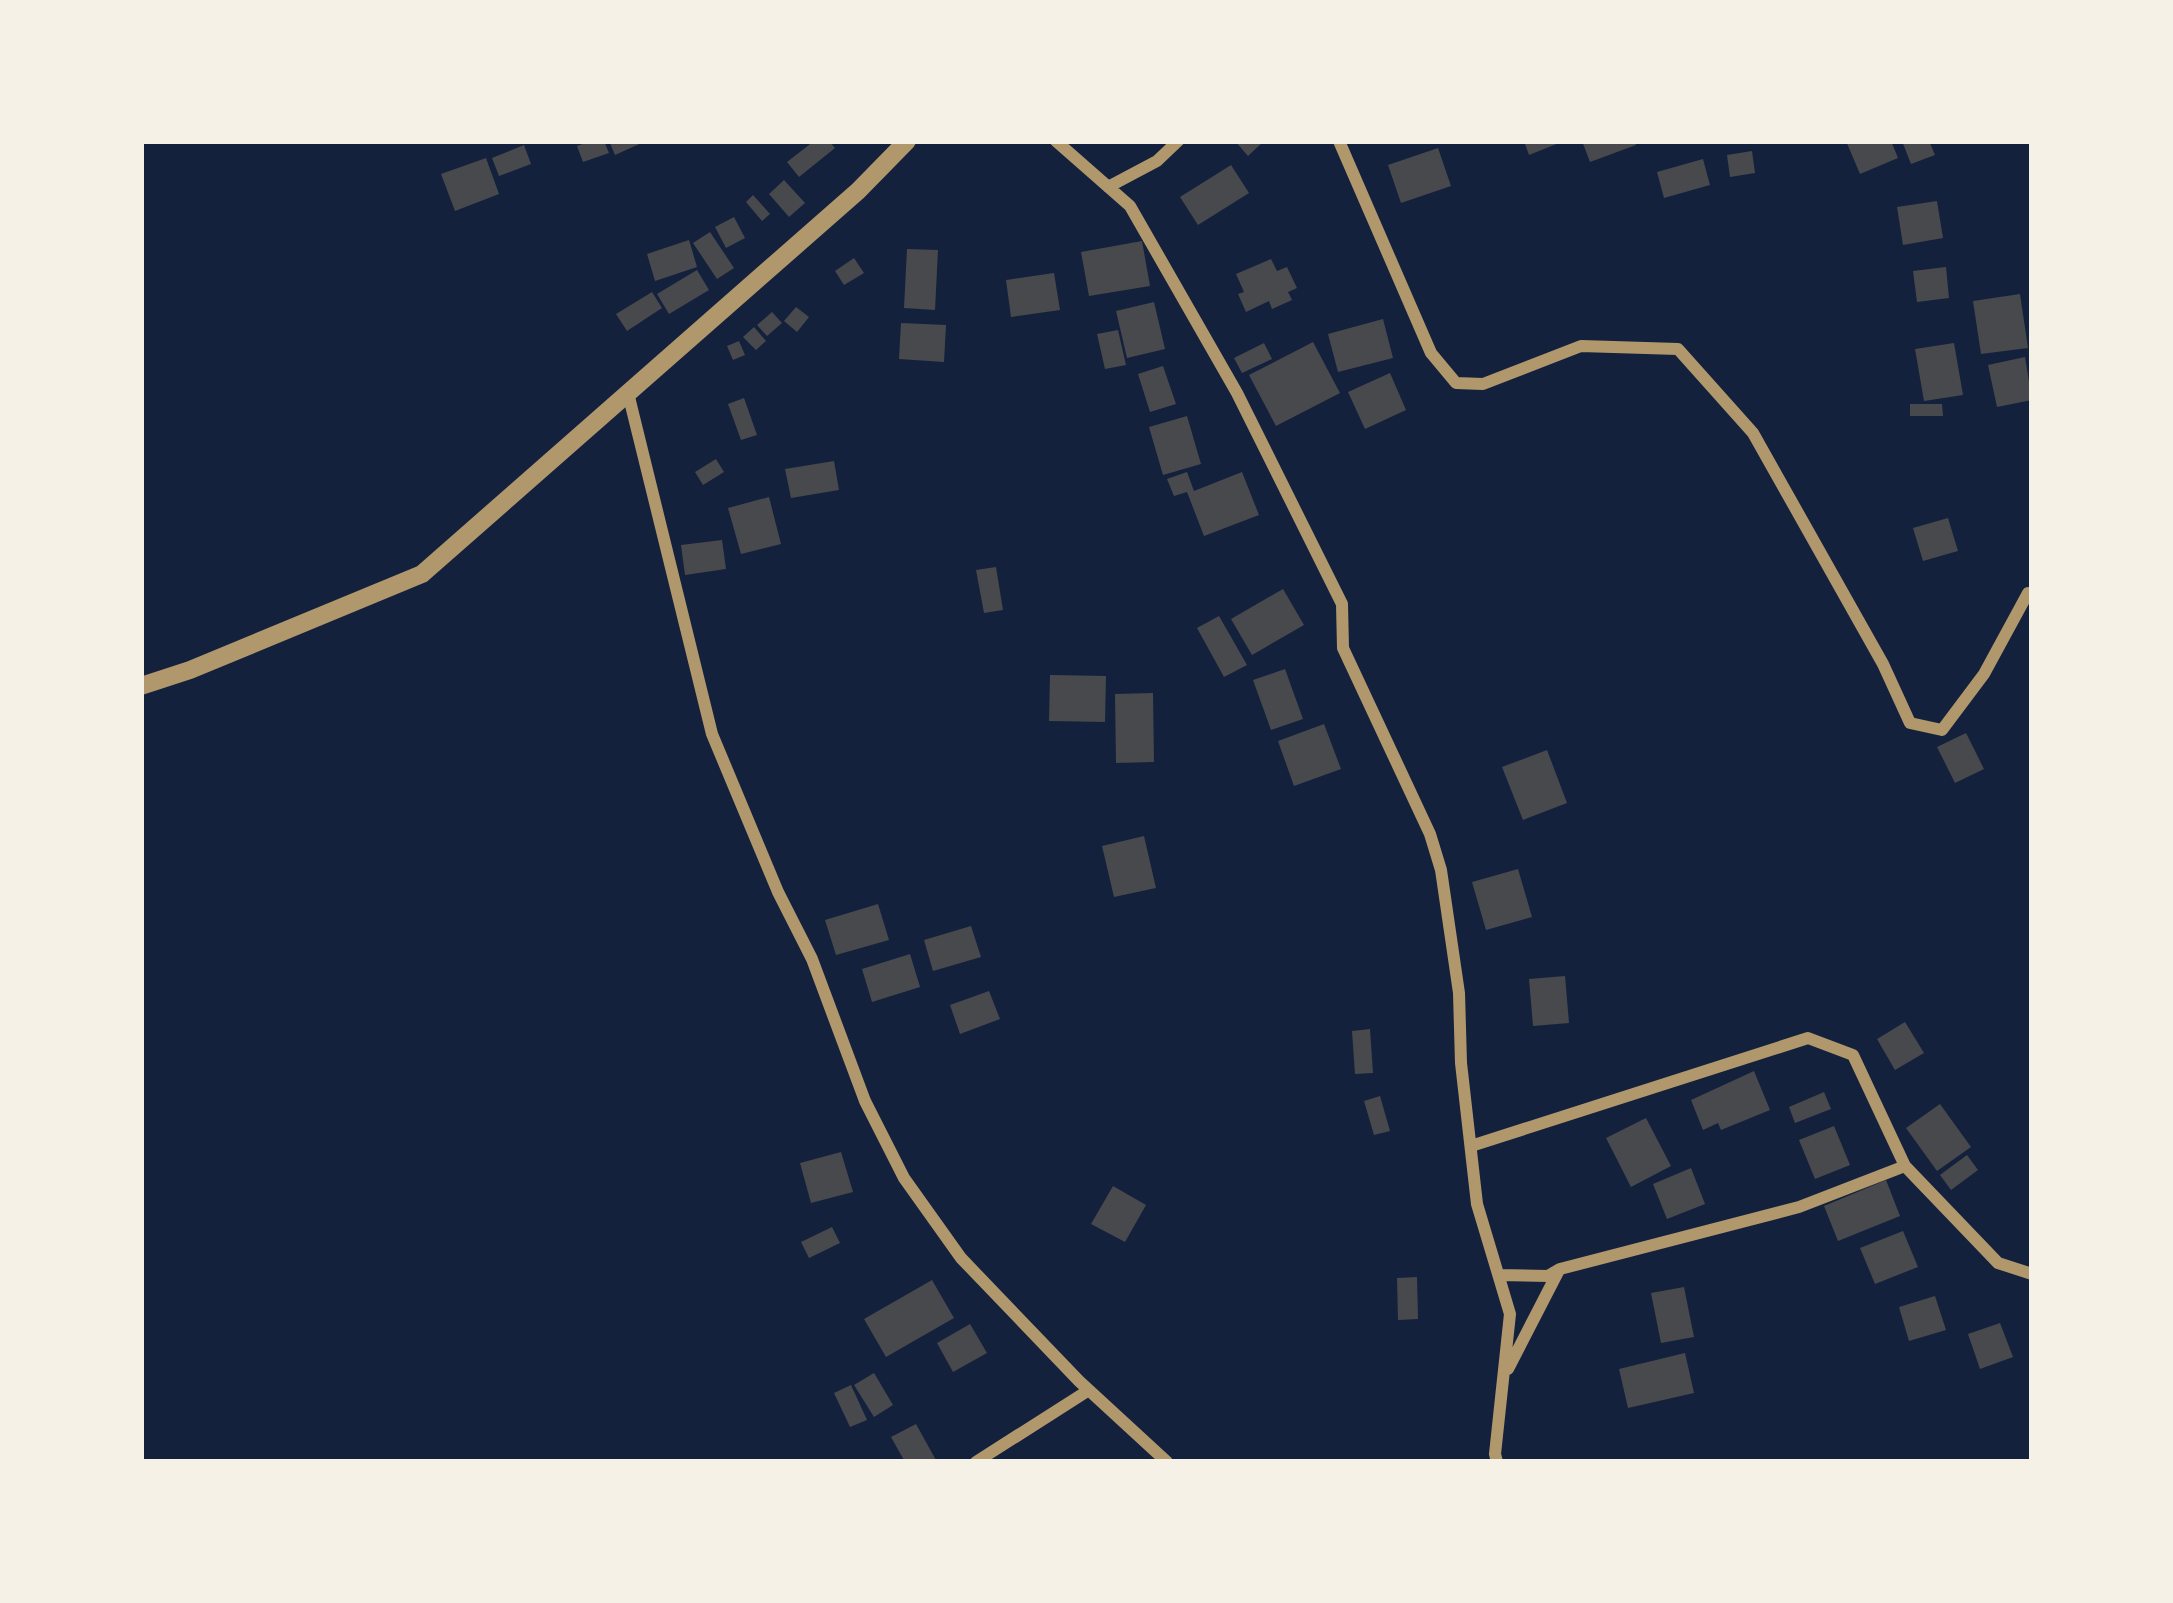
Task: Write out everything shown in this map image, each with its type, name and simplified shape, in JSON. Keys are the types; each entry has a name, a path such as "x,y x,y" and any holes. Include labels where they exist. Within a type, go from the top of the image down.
{"street":[{"path":"141,686 422,574 858,191 907,141"},
{"path":"1056,141 1130,206 1237,393 1342,604 1343,648 1430,834 1441,870 1459,994 1478,1204 1510,1314 1495,1454 1498,1462"},
{"path":"1108,187 1157,161 1178,141"},
{"path":"1339,141 1431,353 1456,383 1483,384 1581,346 1678,349 1753,433 1883,664 1910,723 1942,730 1984,674 2028,592 2032,599"},
{"path":"628,393 712,734 778,892 812,959 865,1101 904,1178 961,1258 1089,1390 1167,1462"},
{"path":"1471,1146 1808,1038 1852,1055 1905,1166 1998,1262 2032,1274"},
{"path":"1498,1275 1547,1276 1798,1207 1905,1166"},
{"path":"1503,1378 1560,1269"},
{"path":"976,1462 1089,1390"}],"building":[{"path":"604,141 609,153 583,162 577,146"},
{"path":"609,141 646,141 615,155"},
{"path":"814,141 829,141 835,148 799,177 787,162"},
{"path":"1235,141 1264,141 1248,156"},
{"path":"1524,141 1564,141 1529,155"},
{"path":"1582,141 1634,141 1636,145 1590,162"},
{"path":"1846,141 1891,141 1898,158 1860,174"},
{"path":"1902,141 1929,141 1935,155 1911,164"},
{"path":"524,145 531,164 499,176 492,158"},
{"path":"1438,148 1451,186 1401,203 1388,165"},
{"path":"1752,151 1755,173 1730,177 1727,155"},
{"path":"486,158 499,194 455,211 441,174"},
{"path":"1703,159 1710,185 1664,198 1657,172"},
{"path":"1231,165 1249,193 1198,225 1180,197"},
{"path":"784,180 805,203 789,217 769,194"},
{"path":"753,195 770,214 762,221 746,202"},
{"path":"1937,201 1943,238 1903,245 1897,207"},
{"path":"734,217 745,238 726,248 715,227"},
{"path":"710,232 734,268 717,279 693,243"},
{"path":"689,240 697,267 655,281 647,254"},
{"path":"1142,241 1150,286 1089,296 1081,252"},
{"path":"907,249 938,250 935,310 904,308"},
{"path":"854,258 864,273 844,285 835,271"},
{"path":"1271,259 1277,271 1287,267 1297,288 1288,292 1292,300 1272,309 1269,301 1246,312 1236,274"},
{"path":"1946,267 1949,298 1917,302 1913,271"},
{"path":"697,270 709,290 669,314 657,294"},
{"path":"1054,273 1060,310 1011,317 1006,280"},
{"path":"652,292 662,308 627,331 616,314"},
{"path":"2020,294 2028,348 1981,354 1973,301"},
{"path":"1154,302 1165,349 1127,358 1116,311"},
{"path":"796,307 809,317 797,332 784,321"},
{"path":"772,312 782,323 767,336 757,325"},
{"path":"1383,319 1393,358 1338,372 1328,334"},
{"path":"901,323 946,325 944,362 899,359"},
{"path":"754,327 766,341 756,350 743,337"},
{"path":"1118,330 1126,365 1105,369 1097,334"},
{"path":"739,341 745,355 733,360 727,346"},
{"path":"1313,342 1340,393 1276,426 1249,375"},
{"path":"1264,343 1272,359 1242,373 1234,358"},
{"path":"1954,343 1963,395 1924,401 1915,349"},
{"path":"2025,357 2032,400 1997,407 1988,365"},
{"path":"1163,366 1176,404 1150,412 1138,374"},
{"path":"1390,373 1406,410 1365,429 1348,392"},
{"path":"744,398 757,435 741,440 728,404"},
{"path":"1910,404 1942,404 1943,416 1910,416"},
{"path":"1187,416 1201,464 1163,475 1149,427"},
{"path":"716,459 724,472 703,485 695,472"},
{"path":"834,461 839,490 791,498 785,469"},
{"path":"1187,472 1194,491 1242,472 1259,515 1204,536 1187,492 1174,496 1167,479"},
{"path":"769,497 781,544 741,554 728,508"},
{"path":"1948,518 1958,551 1923,561 1913,528"},
{"path":"722,540 726,569 685,575 681,545"},
{"path":"996,567 1003,610 984,613 976,570"},
{"path":"1283,589 1304,625 1252,655 1231,619"},
{"path":"1219,616 1247,665 1224,677 1197,628"},
{"path":"1285,669 1303,719 1271,730 1253,680"},
{"path":"1050,675 1106,676 1105,722 1049,721"},
{"path":"1153,693 1154,762 1116,763 1115,694"},
{"path":"1324,724 1341,769 1294,786 1278,741"},
{"path":"1966,733 1984,769 1955,783 1937,747"},
{"path":"1547,750 1567,803 1523,820 1502,767"},
{"path":"1144,836 1156,888 1114,897 1102,846"},
{"path":"1518,869 1532,917 1486,930 1472,882"},
{"path":"878,904 889,940 836,955 825,920"},
{"path":"971,926 981,957 933,971 924,940"},
{"path":"910,954 920,987 872,1002 862,969"},
{"path":"1565,976 1569,1023 1533,1026 1529,979"},
{"path":"989,991 1000,1019 960,1034 950,1005"},
{"path":"1905,1022 1924,1053 1895,1070 1877,1039"},
{"path":"1370,1029 1373,1073 1355,1074 1352,1031"},
{"path":"1754,1071 1770,1110 1721,1130 1718,1123 1703,1130 1691,1100"},
{"path":"1824,1092 1831,1109 1795,1123 1789,1107"},
{"path":"1380,1096 1390,1131 1374,1135 1364,1101"},
{"path":"1940,1104 1971,1147 1937,1171 1906,1128"},
{"path":"1646,1118 1671,1166 1631,1187 1606,1138"},
{"path":"1834,1126 1850,1165 1815,1179 1799,1140"},
{"path":"841,1152 853,1192 811,1203 800,1163"},
{"path":"1967,1155 1978,1170 1951,1190 1940,1175"},
{"path":"1691,1168 1705,1204 1667,1219 1653,1184"},
{"path":"1886,1180 1900,1216 1838,1241 1824,1206"},
{"path":"1113,1186 1146,1205 1125,1242 1091,1224"},
{"path":"832,1227 840,1243 809,1258 801,1242"},
{"path":"1903,1231 1918,1267 1875,1284 1860,1248"},
{"path":"1417,1277 1418,1319 1398,1320 1397,1278"},
{"path":"932,1280 954,1318 886,1357 864,1319"},
{"path":"1684,1287 1694,1337 1661,1343 1651,1293"},
{"path":"1935,1296 1946,1330 1909,1341 1899,1307"},
{"path":"2000,1323 2013,1357 1980,1369 1968,1334"},
{"path":"970,1324 987,1353 953,1372 937,1343"},
{"path":"1685,1353 1694,1393 1628,1408 1619,1369"},
{"path":"874,1373 893,1405 874,1417 854,1385"},
{"path":"851,1385 867,1420 850,1427 834,1393"},
{"path":"916,1424 937,1462 905,1462 891,1437"}]}
